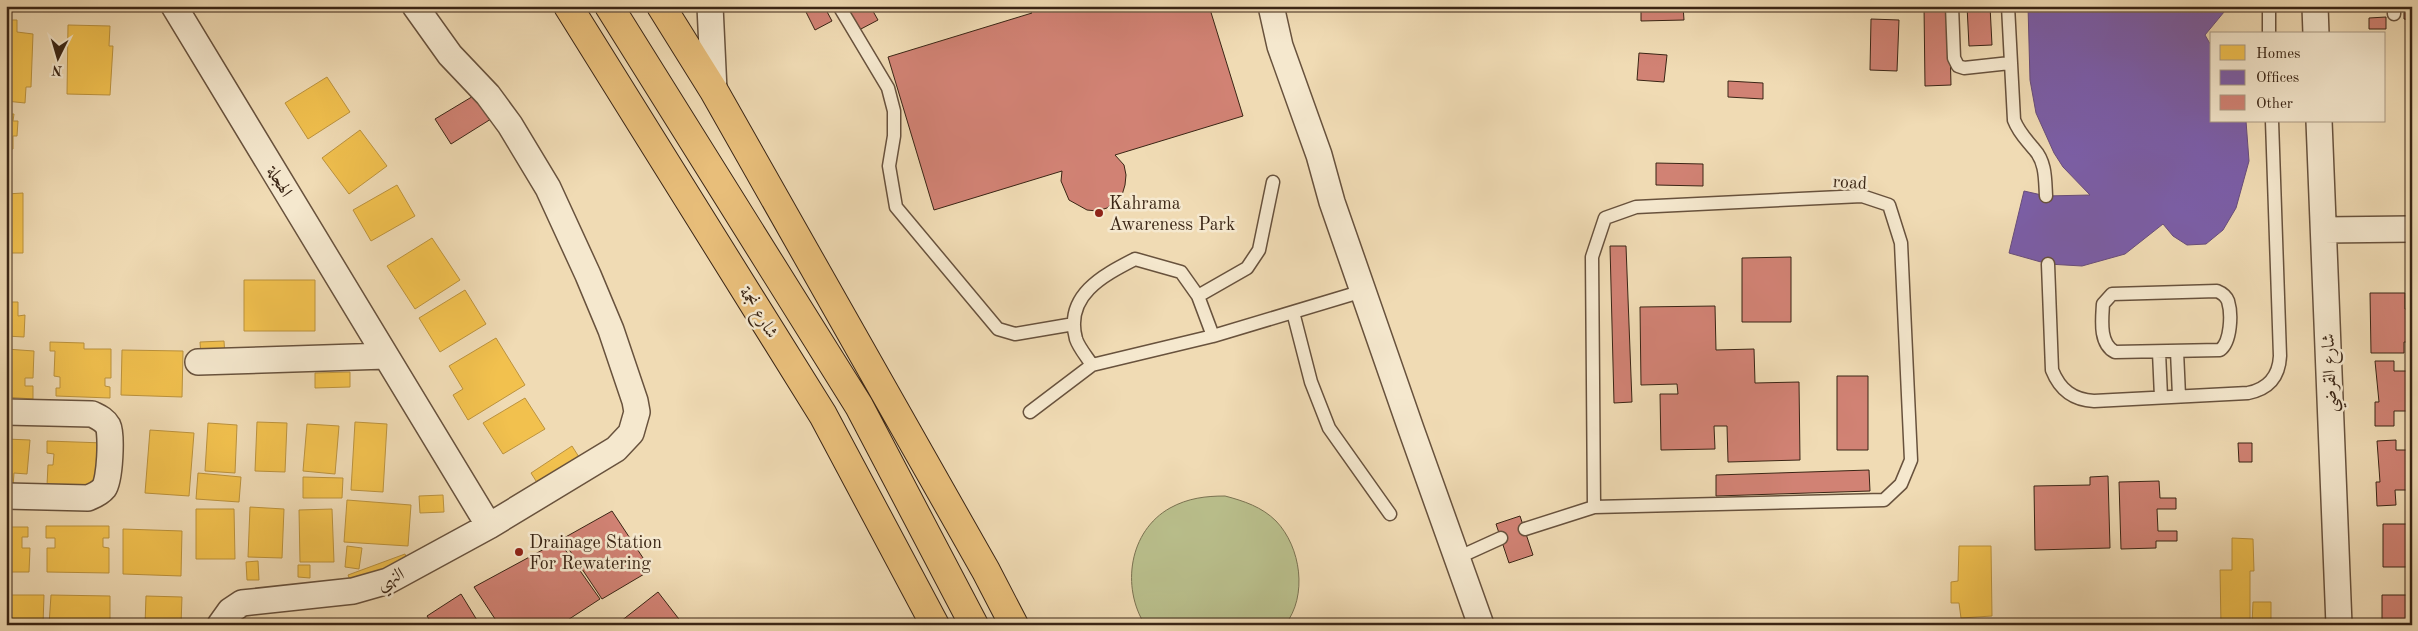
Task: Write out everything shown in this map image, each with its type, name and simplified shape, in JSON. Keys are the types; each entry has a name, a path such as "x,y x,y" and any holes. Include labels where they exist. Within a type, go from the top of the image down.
{"main road":[{"name":"شارع نجمة","path":"568,6 823,415 907,569 935,625"},
{"path":"609,6 859,406 974,625"},
{"path":"661,6 714,91 976,554 1014,625"},
{"path":"907,569 916,625"}],"street":[{"name":"الهجلة","path":"174,6 489,526"},
{"name":"النهي","path":"220,625 230,611 242,603 353,591 380,584 489,526 625,442 635,423 635,401 611,330 548,188 530,156 488,95 450,55 415,6"},
{"path":"710,6 714,91"},
{"path":"1272,6 1280,46 1319,155 1332,202 1481,625"},
{"path":"2315,6 2316,32"},
{"name":"شارع القرضي","path":"2320,122 2339,625"},
{"path":"2324,230 2412,229"},
{"path":"198,362 386,356"},
{"path":"6,412 92,414 101,418 108,426 110,436 108,481 104,488 96,494 88,498 6,496"}],"lane":[{"path":"839,6 888,88 894,111 894,136 889,166 896,207 998,329 1015,334 1074,324"},
{"path":"1952,6 1954,58 1958,66 1964,68 2010,64"},
{"path":"2008,6 2014,120 2022,136 2039,156 2045,173 2046,196"},
{"path":"2269,6 2270,32"},
{"path":"2048,264 2052,370 2062,389 2077,398 2086,400 2257,392 2272,382 2277,374 2280,356 2272,122"},
{"path":"1198,296 1247,268 1259,250 1273,182"},
{"name":"road","path":"1862,196 1888,205 1901,243 1911,460 1901,484 1884,500 1594,507 1592,257 1605,218 1636,207 1862,196"},
{"path":"1092,365 1076,340 1074,324 1082,295 1103,275 1136,258 1181,272 1198,296 1213,336"},
{"path":"1030,412 1092,365 1213,336 1363,291"},
{"path":"2217,291 2224,295 2228,301 2229,309 2228,339 2225,346 2213,351 2177,351 2115,352 2108,349 2104,343 2103,335 2102,304 2106,298 2119,293 2217,291"},
{"path":"1293,312 1311,382 1329,428 1390,514"},
{"path":"2177,351 2179,396"},
{"path":"2159,352 2161,397"},
{"path":"1525,530 1594,507"},
{"path":"1457,558 1501,538"}],"green space":[{"path":"1225,496 1246,502 1265,512 1285,532 1291,544 1296,558 1299,586 1297,600 1285,625 1145,625 1133,594 1132,577 1133,561 1145,531 1156,518 1170,508 1197,498"}],"building: Homes":[{"path":"6,20 17,20 17,32 33,34 31,87 26,87 25,103 6,101"},
{"path":"68,25 110,26 109,46 113,46 110,95 67,94"},
{"path":"327,77 350,112 308,139 285,103"},
{"path":"6,114 14,114 13,121 18,121 17,136 13,136 13,149 6,149"},
{"path":"360,130 387,166 349,194 322,158"},
{"path":"397,185 415,216 371,241 353,210"},
{"path":"23,193 23,253 6,253 6,194"},
{"path":"432,238 460,280 415,309 387,266"},
{"path":"244,280 315,280 315,331 244,331"},
{"path":"465,290 486,324 440,352 419,318"},
{"path":"6,302 18,302 18,316 25,315 24,337 6,336"},
{"path":"496,338 525,385 468,420 453,395 463,389 449,366"},
{"path":"224,341 225,356 201,357 200,342"},
{"path":"50,342 84,343 84,349 111,349 111,378 105,378 105,386 110,387 110,398 56,396 56,388 60,388 60,377 54,376 55,351 50,351"},
{"path":"6,349 34,351 33,378 25,378 25,386 33,386 33,399 6,397"},
{"path":"122,350 183,351 182,397 121,395"},
{"path":"350,372 350,387 315,388 315,373"},
{"path":"525,398 545,429 503,454 483,423"},
{"path":"257,422 287,423 285,472 255,471"},
{"path":"355,422 387,424 383,492 351,490"},
{"path":"208,423 237,425 235,473 205,471"},
{"path":"307,424 339,426 335,474 303,471"},
{"path":"150,430 194,433 189,496 145,493"},
{"path":"6,439 30,440 27,474 14,473 13,487 6,487"},
{"path":"47,441 104,443 97,453 97,463 103,487 47,485 48,465 53,465 54,454 47,453"},
{"path":"572,446 584,465 543,492 531,473"},
{"path":"198,473 241,477 239,502 196,499"},
{"path":"303,477 343,478 342,498 303,498"},
{"path":"443,495 444,512 420,513 419,496"},
{"path":"347,500 411,505 408,546 344,542"},
{"path":"250,507 284,509 282,558 248,557"},
{"path":"196,509 234,509 235,559 196,559"},
{"path":"332,509 334,562 300,562 299,510"},
{"path":"46,526 109,526 109,538 103,538 103,547 109,548 109,573 47,572 47,548 55,548 55,538 46,538"},
{"path":"6,527 28,527 28,537 22,537 22,548 30,548 29,572 6,572"},
{"path":"123,529 182,531 181,576 123,574"},
{"path":"2232,538 2253,539 2254,571 2250,571 2250,625 2221,625 2220,570 2232,570"},
{"path":"347,546 362,548 359,569 345,567"},
{"path":"1959,546 1991,546 1992,616 1961,618 1959,603 1951,603 1951,582 1958,581"},
{"path":"405,554 409,566 353,587 348,575"},
{"path":"258,561 259,580 247,580 246,562"},
{"path":"298,565 310,565 310,578 298,577"},
{"path":"6,595 44,595 43,625 6,625"},
{"path":"51,595 110,596 110,625 49,625"},
{"path":"146,596 182,597 181,625 145,625"},
{"path":"2253,602 2271,602 2271,625 2252,625"}],"building: Offices":[{"path":"2028,6 2229,6 2205,35 2210,44 2210,122 2246,122 2249,161 2236,208 2223,230 2206,244 2187,245 2173,236 2163,224 2125,254 2082,266 2048,264 2009,253 2024,191 2046,196 2090,195 2063,167 2054,153 2036,113 2030,80"}],"building: Other":[{"path":"803,6 824,6 832,21 815,30"},
{"path":"846,6 870,6 878,20 859,30"},
{"path":"1024,6 1209,6 1243,116 1115,155 1124,165 1125,185 1122,195 1107,208 1097,211 1087,210 1069,200 1061,181 1062,171 934,210 888,57 1032,13"},
{"path":"1641,6 1683,6 1684,20 1641,21"},
{"path":"1924,6 1949,6 1951,85 1925,86"},
{"path":"1967,6 1990,6 1992,45 1969,46"},
{"path":"2404,6 2412,6 2412,20 2404,19"},
{"path":"2386,17 2386,29 2369,29 2369,18"},
{"path":"1871,19 1899,20 1897,71 1870,70"},
{"path":"1639,53 1667,55 1664,82 1637,80"},
{"path":"1728,81 1763,83 1763,99 1728,97"},
{"path":"475,95 491,119 451,144 435,119"},
{"path":"1656,163 1703,164 1703,186 1656,185"},
{"path":"1610,246 1626,246 1632,402 1614,403"},
{"path":"1791,257 1791,322 1742,322 1742,258"},
{"path":"2370,293 2405,293 2405,309 2412,309 2412,342 2404,342 2404,353 2371,353"},
{"path":"1715,306 1716,350 1754,349 1755,383 1799,382 1800,460 1728,462 1727,426 1714,426 1715,449 1661,450 1660,394 1678,394 1677,384 1641,385 1640,307"},
{"path":"2375,361 2394,361 2394,371 2412,371 2412,411 2394,411 2394,426 2375,426 2375,402 2379,402"},
{"path":"1837,376 1868,376 1868,450 1837,450"},
{"path":"2396,440 2396,450 2412,450 2412,490 2395,490 2396,505 2377,506 2376,482 2380,482 2377,441"},
{"path":"2238,443 2252,443 2252,462 2239,462"},
{"path":"1869,470 1870,491 1716,496 1716,475"},
{"path":"2108,476 2110,548 2035,550 2034,486 2090,485 2090,477"},
{"path":"2159,481 2160,498 2176,498 2176,509 2157,509 2158,531 2177,531 2177,541 2156,541 2156,548 2121,549 2119,482"},
{"path":"612,511 651,570 602,599 562,539"},
{"path":"1520,516 1533,555 1509,563 1496,524"},
{"path":"2383,524 2412,524 2412,567 2383,567"},
{"path":"559,541 600,599 560,625 499,625 474,587"},
{"path":"658,592 682,623 679,625 616,625"},
{"path":"461,594 480,625 433,625 427,616"},
{"path":"2382,595 2412,595 2412,625 2382,625"}],"place":[{"name":"Kahrama Awareness Park","path":"1099,213"},
{"name":"Drainage Station For Rewatering","path":"519,552"}]}
